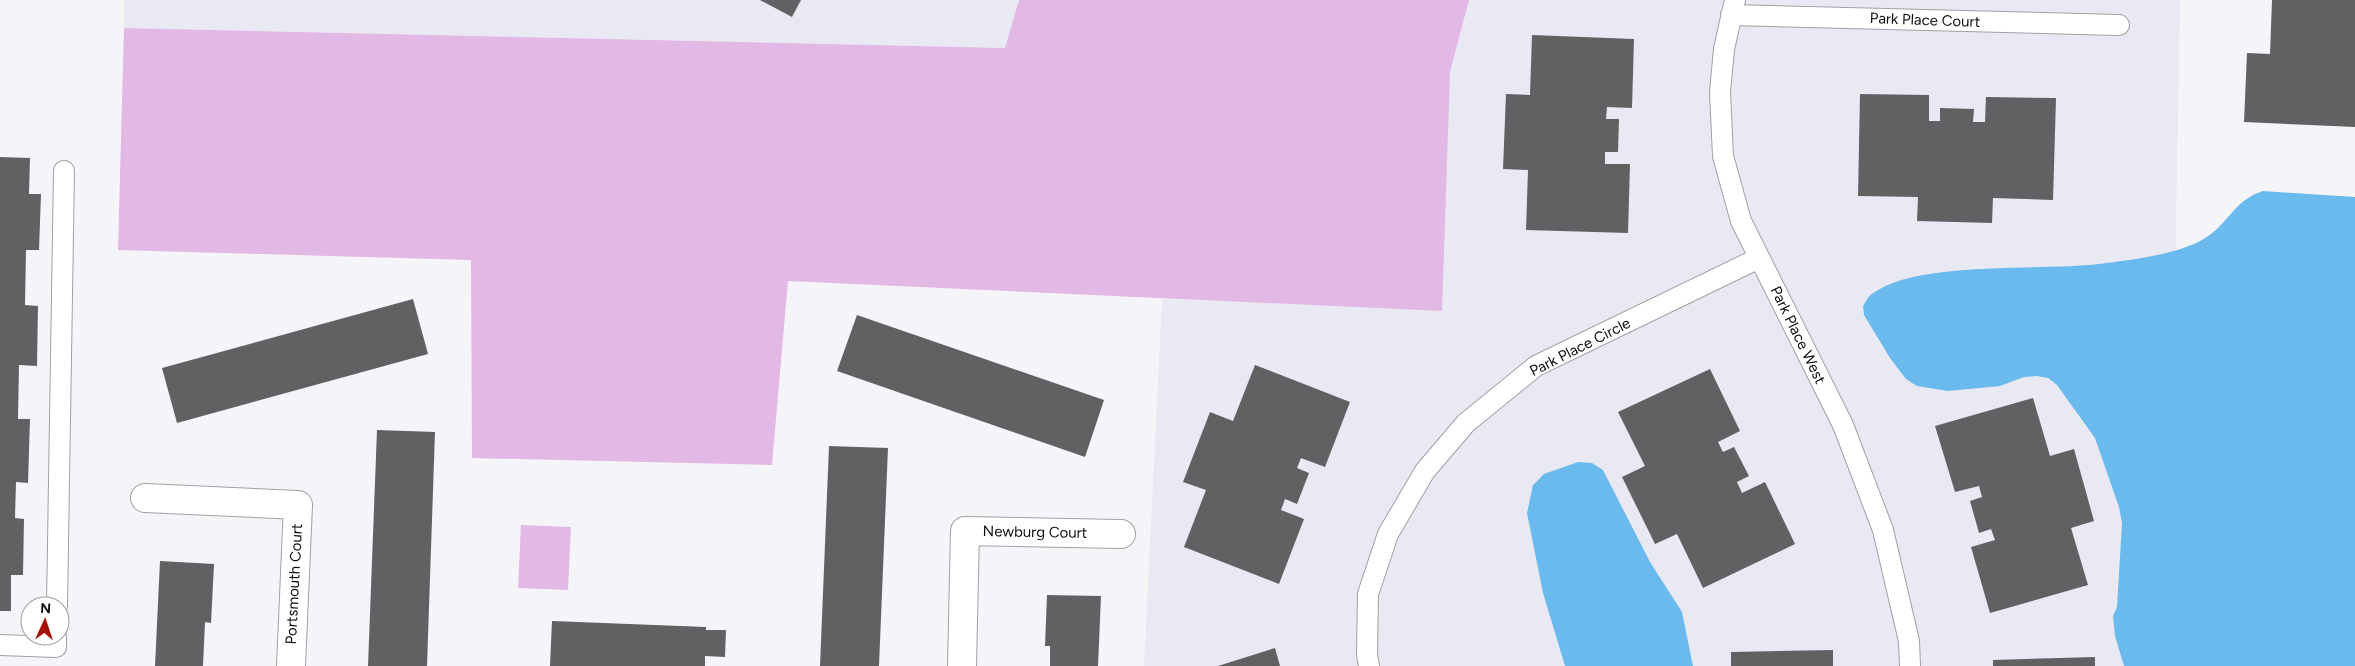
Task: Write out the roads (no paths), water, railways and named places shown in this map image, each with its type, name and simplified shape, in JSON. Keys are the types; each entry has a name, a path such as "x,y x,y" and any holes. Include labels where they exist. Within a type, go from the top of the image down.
{"street":[{"name":"Portsmouth Court","path":"145,498 298,505 290,666"},
{"name":"Newburg Court","path":"962,666 965,531 1121,534"}],"lane":[{"name":"Park Place Court","path":"1733,7 2119,25"},
{"name":"Park Place West","path":"1733,7 1724,49 1720,92 1724,156 1741,221 1843,425 1883,530 1909,641 1910,666"},
{"path":"56,596 64,172"},
{"name":"Park Place Circle","path":"1369,666 1367,655 1368,594 1388,534 1425,471 1466,423 1536,366 1759,258"},
{"path":"0,644 20,645"},
{"path":"37,646 56,646"}],"water":[{"path":"2263,191 2355,197 2355,666 2124,666 2115,636 2113,616 2117,607 2122,523 2119,507 2095,438 2057,385 2048,378 2037,376 2024,377 2000,386 1948,391 1917,386 1906,379 1890,358 1864,315 1863,306 1872,294 1892,283 1918,276 1948,271 2099,264 2179,250 2211,234 2244,201"},
{"path":"1578,462 1592,463 1603,470 1650,562 1682,612 1693,666 1565,666 1543,593 1527,513 1533,485 1544,474"}]}
